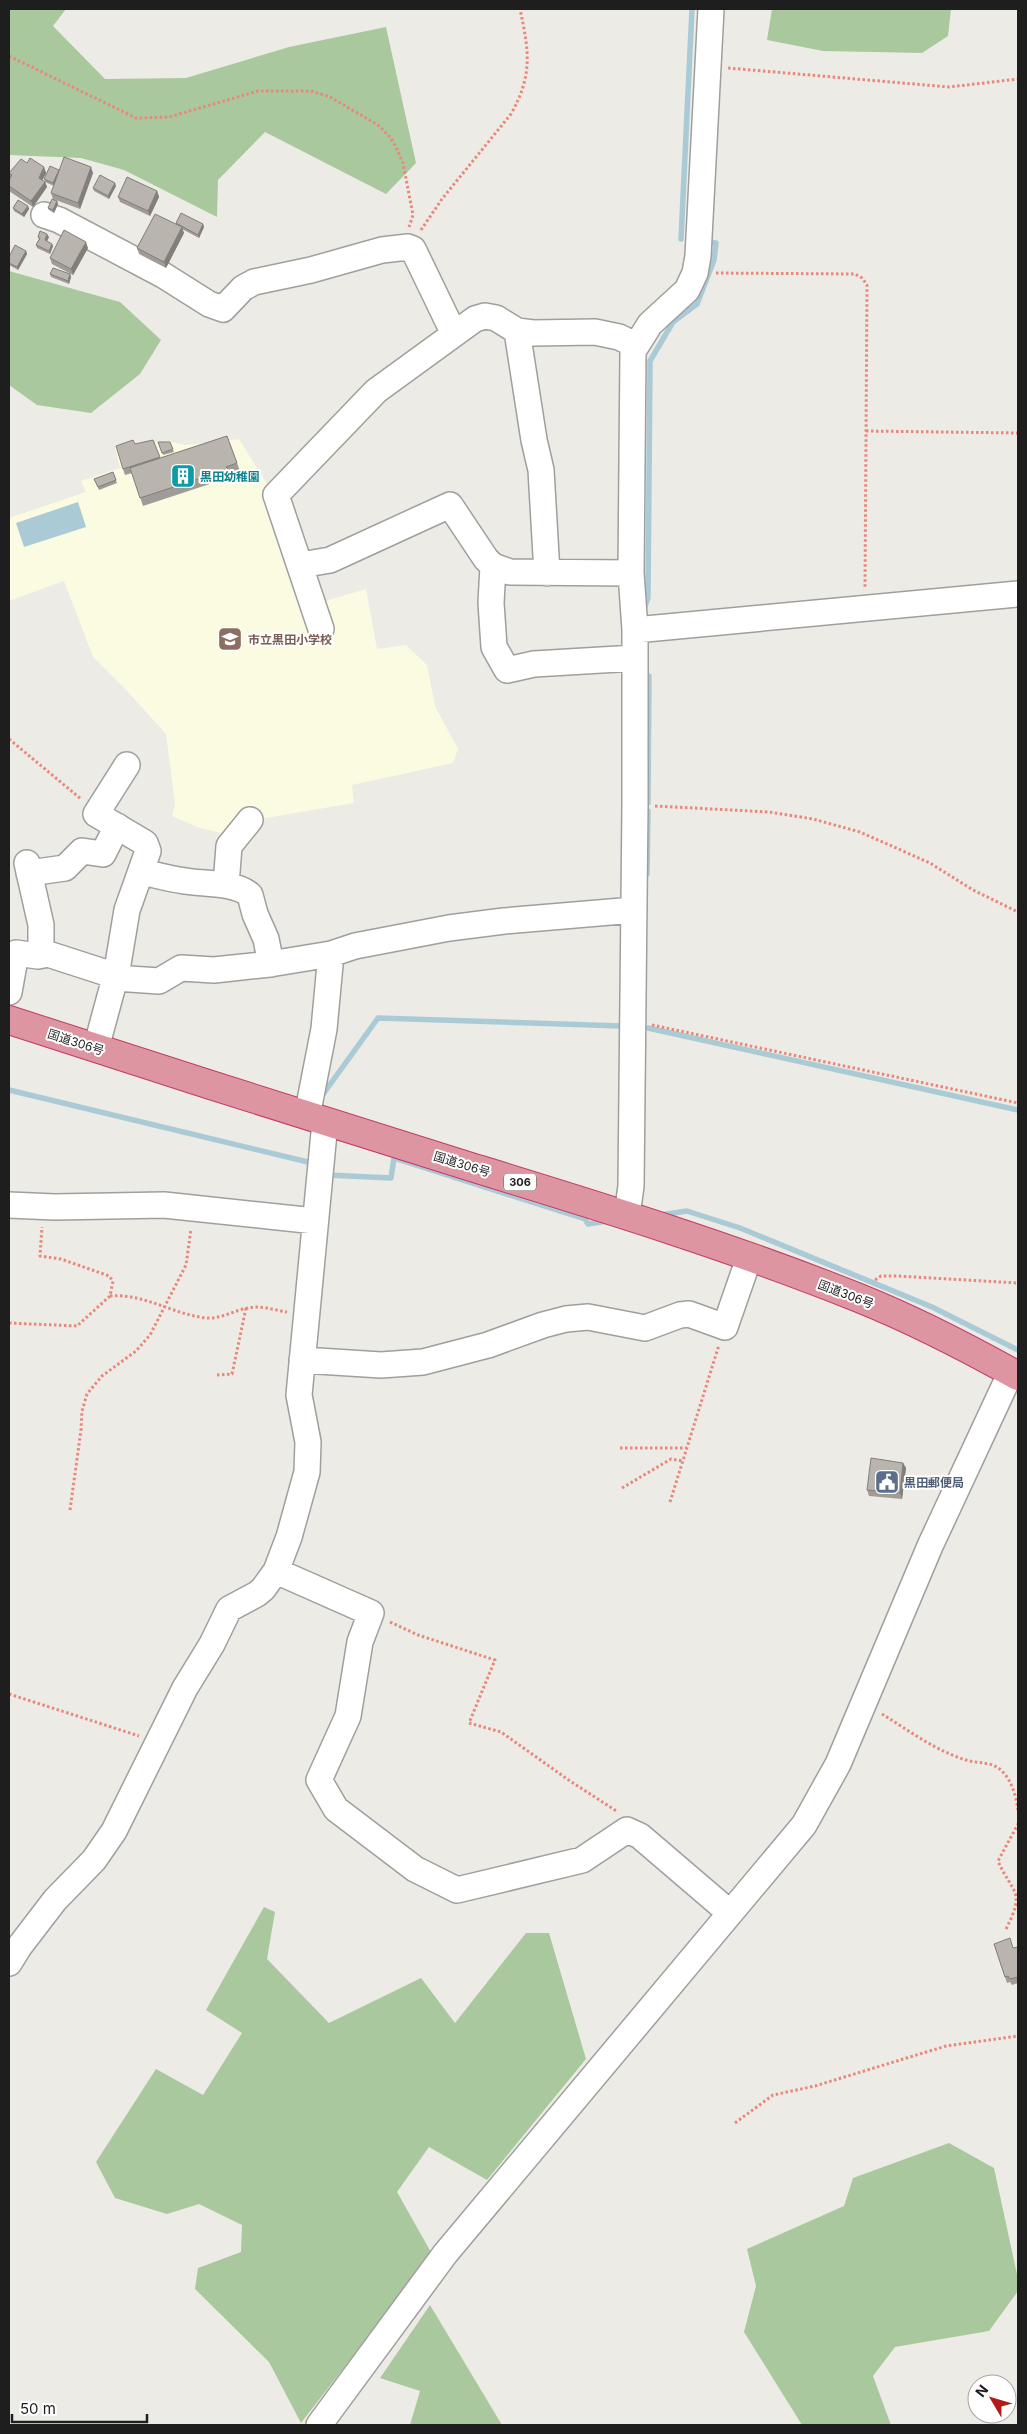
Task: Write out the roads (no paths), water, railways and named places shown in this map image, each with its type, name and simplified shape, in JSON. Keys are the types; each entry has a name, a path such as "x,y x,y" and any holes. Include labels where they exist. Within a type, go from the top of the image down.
{"highway":[{"name":"国道306号","path":"9,1020 316,1119 627,1215 858,1298 922,1325 1015,1374"}],"street":[{"path":"627,1215 630,1186 635,806 635,630 631,573 633,351 635,345 650,324 681,297 695,273 698,256 711,9"},
{"path":"44,215 59,220 154,271 209,304 223,309 243,288 254,282 311,270 412,242 412,249 454,334"},
{"path":"321,629 276,495 376,391 474,319 485,316 496,318 516,331 533,333 595,332 619,337 635,345"},
{"path":"516,331 534,440 541,470 547,573"},
{"path":"301,565 330,560 450,505 470,533 477,547 493,566 510,572 631,573"},
{"path":"493,566 491,603 494,647 507,670 534,664 635,658"},
{"path":"635,630 1018,594"},
{"path":"42,955 41,925 28,868 65,868 82,851 104,854 107,819 127,765"},
{"path":"96,1048 115,977 127,910 147,856 147,846 107,819"},
{"path":"226,885 229,846 250,820"},
{"path":"142,872 204,884 226,885 250,895 254,914 266,938 271,964"},
{"path":"9,992 16,953 48,954 115,977 159,981 181,968 214,970 271,964 331,954 355,946 450,928 504,921 634,910"},
{"path":"9,1963 18,1947 56,1900 94,1860 114,1831 185,1688 212,1644 229,1609 257,1594 276,1570 289,1537 307,1472 308,1442 299,1395 315,1221 316,1119 331,954"},
{"path":"9,1205 164,1205 315,1221"},
{"path":"302,1360 381,1365 423,1362 488,1345 543,1325 588,1316 645,1328 680,1315 689,1314 725,1327 749,1258"},
{"path":"319,2425 445,2254 792,1840 815,1807 838,1764 930,1546 1015,1374"},
{"path":"276,1570 371,1613 360,1642 348,1716 319,1780 336,1810 414,1869 457,1890 582,1860 626,1830 640,1836 730,1913"}],"water":[{"path":"78,502 86,527 24,547 16,523"}],"waterway":[{"path":"681,239 692,9"},
{"path":"645,606 648,598 650,361 673,322 697,304 714,260 716,243 707,242"},
{"path":"648,803 649,676"},
{"path":"647,874 648,811"},
{"path":"321,1097 378,1018 621,1026"},
{"path":"648,1028 1018,1110"},
{"path":"9,1090 312,1163 312,1159"},
{"path":"327,1175 391,1178 394,1158 585,1219 588,1224 608,1221"},
{"path":"660,1215 687,1211 740,1228 932,1307 1018,1350"}],"place":[{"name":"黒田幼稚園","path":"183,476"},
{"name":"市立黒田小学校","path":"230,639"},
{"name":"黒田郵便局","path":"887,1482"}]}
